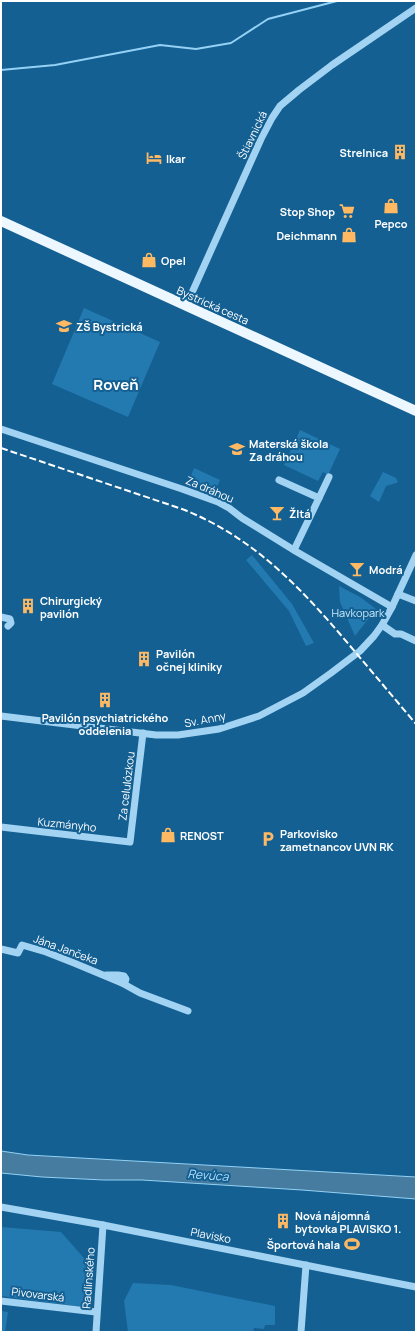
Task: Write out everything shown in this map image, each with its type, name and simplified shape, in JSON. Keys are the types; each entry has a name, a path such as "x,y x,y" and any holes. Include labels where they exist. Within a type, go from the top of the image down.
{"main road":[{"name":"Bystrická cesta","path":"1,221 277,346 416,411"}],"street":[{"name":"Štiavnická","path":"186,306 261,139 280,106 332,65 416,8"},
{"name":"Za dráhou","path":"1,429 218,502 294,550 392,607"},
{"path":"294,550 328,477"},
{"path":"279,480 319,498"},
{"path":"416,555 382,626 395,634 401,634 416,641"},
{"path":"398,594 416,601"},
{"path":"1,617 10,618 11,623 8,626"},
{"name":"Sv. Anny","path":"1,716 156,735 178,735 219,729 259,716 303,692 346,662 367,644 382,626"},
{"name":"Za celulózkou","path":"130,842 143,733"},
{"name":"Kuzmányho","path":"1,827 130,842"},
{"name":"Jána Jančeka","path":"1,949 18,953 22,945 46,952 104,975 140,993 188,1011"},
{"name":"Plavisko","path":"1,1207 103,1225 416,1287"},
{"name":"Radlinského","path":"96,1332 96,1312 103,1225"},
{"path":"301,1332 306,1265"},
{"name":"Pivovarská","path":"1,1301 96,1312"}],"green space":[{"path":"84,308 160,342 128,417 52,384"},
{"path":"300,430 340,449 328,475 323,472 318,481 284,465"},
{"path":"194,468 220,480 214,494 188,484"},
{"path":"383,472 396,478 398,482 386,486 379,502 370,496"},
{"path":"252,555 292,604 314,643 306,646 289,611 246,560"},
{"name":"Havkopark","path":"339,586 360,597 376,609 355,636 340,602"},
{"path":"1,1227 61,1232 90,1265 90,1308 1,1296"},
{"path":"133,1283 171,1285 275,1306 275,1325 265,1325 264,1329 254,1328 253,1332 128,1332 124,1301"},
{"path":"1,1311 8,1312 5,1332 1,1332"}],"water":[{"name":"Revúca","path":"1,1151 28,1155 416,1177 416,1199 302,1190 142,1180 42,1177 1,1173"}],"waterway":[{"path":"1,70 55,65 160,45 196,49 231,43 268,19 337,1"}],"railway":[{"path":"1,448 182,509 232,534 276,567 314,605 416,724"}],"place":[{"name":"Strelnica","path":"400,152"},
{"name":"Ikar","path":"154,158"},
{"name":"Pepco","path":"391,206"},
{"name":"Stop Shop","path":"347,211"},
{"name":"Deichmann","path":"349,235"},
{"name":"Opel","path":"149,260"},
{"name":"ZŠ Bystrická","path":"64,326"},
{"name":"Materská škola Za dráhou","path":"237,449"},
{"name":"Žltá","path":"277,513"},
{"name":"Modrá","path":"357,569"},
{"name":"Chirurgický pavilón","path":"28,606"},
{"name":"Pavilón očnej kliniky","path":"144,659"},
{"name":"Pavilón psychiatrického oddelenia","path":"105,700"},
{"name":"RENOST","path":"168,835"},
{"name":"Parkovisko zametnancov UVN RK","path":"268,839"},
{"name":"Nová nájomná bytovka PLAVISKO 1.","path":"283,1221"},
{"name":"Športová hala","path":"352,1244"}],"district":[{"name":"Roveň","path":"116,384"}]}
